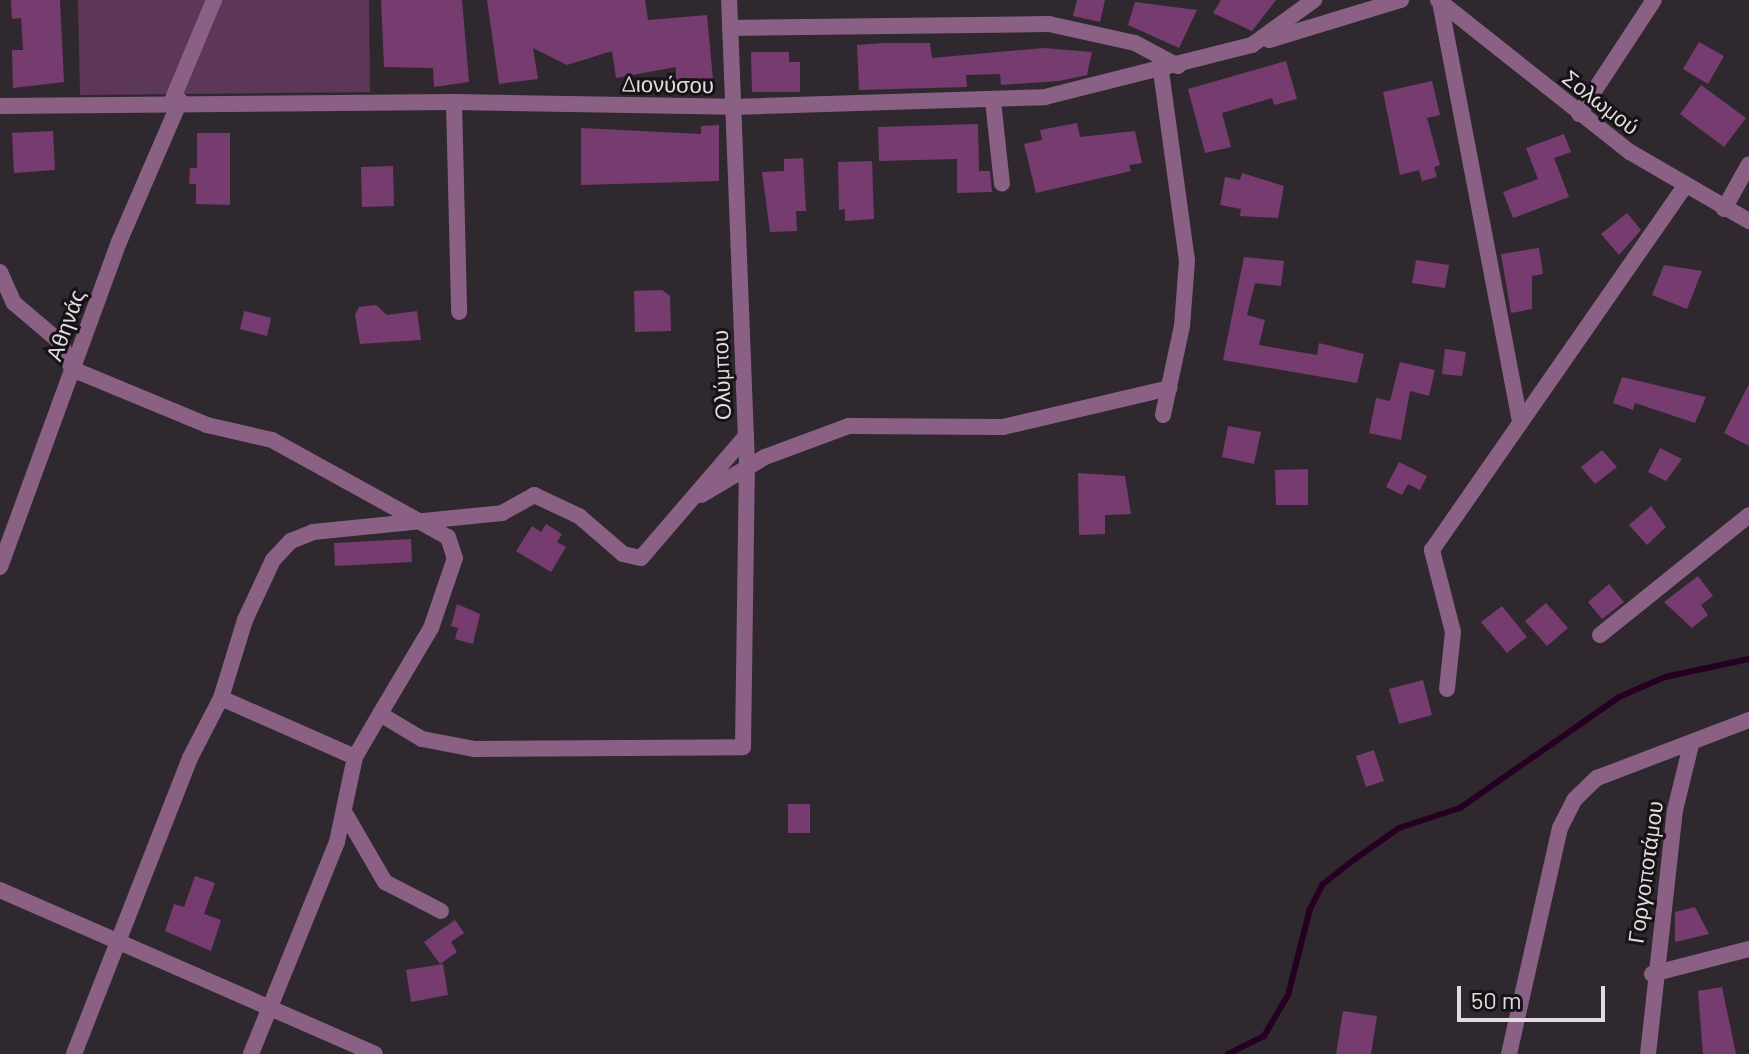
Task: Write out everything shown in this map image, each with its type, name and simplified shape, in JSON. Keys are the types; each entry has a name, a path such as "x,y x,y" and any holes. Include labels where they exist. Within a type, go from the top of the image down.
{"street":[{"name":"Αθηνάς","path":"0,567 72,369 214,0"},
{"name":"Ολύμπου","path":"380,714 422,739 475,749 743,747 747,465 729,0"},
{"name":"Διονύσου","path":"0,106 176,102 454,102 733,107 993,101 1058,95 1161,71 1252,45 1314,0"},
{"path":"1252,45 1401,0"},
{"path":"1579,114 1654,0"},
{"path":"1439,1 1520,421"},
{"name":"Σολωμού","path":"1439,1 1579,114 1684,188 1749,221"},
{"path":"730,28 973,20 1049,24 1135,43 1178,66"},
{"path":"1161,71 1187,260 1163,415"},
{"path":"993,101 1002,184"},
{"path":"454,102 459,312"},
{"path":"1724,209 1749,164"},
{"path":"1447,689 1453,632 1432,550 1684,188"},
{"path":"0,272 14,303 61,343 72,369 216,428 272,440 434,524 448,537 455,558 431,628 355,757 346,815 251,1054"},
{"path":"697,498 747,465 849,426 1003,427 1169,388"},
{"path":"74,1054 190,758 221,698 245,620 273,560 291,541 313,532 434,524 502,513 523,499 547,497 623,554 641,558 697,498 722,457 746,436"},
{"path":"1600,635 1749,515"},
{"path":"221,698 355,757"},
{"path":"1509,1054 1560,828 1574,800 1597,778 1691,745 1749,720"},
{"name":"Γοργοποτάμου","path":"1648,1054 1652,974 1675,810 1691,745"},
{"path":"346,815 385,882 441,911"},
{"path":"0,890 375,1054"},
{"path":"1652,974 1749,949"}],"shaded area":[{"path":"78,0 369,0 370,92 80,95"}],"building":[{"path":"11,0 60,0 64,82 13,88 12,50 23,50 21,18 12,19"},
{"path":"381,0 462,0 469,82 434,87 433,68 384,67"},
{"path":"487,0 645,0 648,20 707,15 714,90 676,85 676,67 616,78 612,51 567,65 533,48 538,79 499,84"},
{"path":"1077,0 1105,0 1100,22 1073,16"},
{"path":"1221,0 1276,0 1252,31 1213,13"},
{"path":"1135,2 1197,10 1179,48 1128,25"},
{"path":"1699,42 1724,56 1708,84 1683,69"},
{"path":"930,43 932,58 1044,48 1092,52 1087,75 1059,81 1001,85 1000,74 966,75 967,87 859,90 857,45"},
{"path":"751,52 789,52 789,62 800,62 800,92 752,92"},
{"path":"1286,61 1297,99 1274,105 1272,98 1222,113 1231,147 1205,153 1188,89"},
{"path":"1432,81 1440,115 1427,118 1440,165 1434,167 1437,177 1422,181 1419,170 1400,175 1383,92"},
{"path":"1701,85 1746,118 1724,147 1680,114"},
{"path":"1077,123 1080,137 1135,131 1142,163 1129,165 1131,171 1036,193 1024,144 1042,140 1040,130"},
{"path":"978,124 979,171 990,171 992,192 957,193 957,159 879,161 878,127"},
{"path":"719,125 719,181 581,185 581,128 701,134 701,126"},
{"path":"53,131 55,170 14,173 12,133"},
{"path":"197,133 230,133 230,205 196,204 196,184 189,184 190,168 197,168"},
{"path":"1564,134 1571,152 1554,158 1569,197 1513,218 1503,192 1538,179 1526,148"},
{"path":"803,158 806,211 796,211 797,231 770,232 762,172 784,171 784,159"},
{"path":"872,161 874,219 845,221 845,209 839,210 838,162"},
{"path":"393,166 394,206 362,207 361,167"},
{"path":"1242,173 1284,186 1278,218 1240,216 1241,209 1220,205 1225,177 1240,180"},
{"path":"1627,213 1641,230 1619,255 1601,234"},
{"path":"1539,248 1543,274 1532,276 1532,309 1511,313 1501,254"},
{"path":"1244,257 1284,261 1281,286 1255,283 1247,315 1265,320 1259,345 1317,355 1319,343 1364,354 1357,383 1223,360"},
{"path":"1416,260 1449,265 1445,288 1412,283"},
{"path":"1664,265 1702,271 1687,309 1652,295"},
{"path":"662,290 670,296 671,331 635,332 634,291"},
{"path":"376,305 387,315 417,311 421,340 360,344 355,315 359,307"},
{"path":"244,311 271,318 267,336 240,329"},
{"path":"1445,349 1466,352 1462,376 1442,374"},
{"path":"1400,362 1435,370 1429,396 1410,391 1401,440 1369,433 1376,398 1390,401"},
{"path":"1622,377 1706,397 1695,423 1635,403 1633,410 1613,403"},
{"path":"1749,384 1749,446 1724,433"},
{"path":"1228,426 1261,432 1254,464 1222,457"},
{"path":"1660,448 1682,459 1666,481 1648,472"},
{"path":"1602,450 1617,467 1595,484 1581,467"},
{"path":"1399,462 1427,476 1420,490 1408,484 1402,495 1386,487"},
{"path":"1308,469 1308,505 1276,505 1275,470"},
{"path":"1078,473 1125,476 1131,514 1105,515 1105,534 1079,535"},
{"path":"1651,506 1666,527 1647,545 1629,525"},
{"path":"546,524 562,534 557,542 566,547 551,572 516,551 532,526 541,532"},
{"path":"411,539 412,562 335,566 334,543"},
{"path":"1698,576 1713,596 1701,605 1708,615 1692,628 1664,602"},
{"path":"1609,584 1624,602 1602,619 1588,602"},
{"path":"1546,603 1568,628 1547,646 1525,621"},
{"path":"457,604 480,614 473,644 455,639 458,628 451,626"},
{"path":"1502,606 1527,637 1507,653 1481,622"},
{"path":"1423,680 1432,715 1399,724 1389,689"},
{"path":"1374,750 1384,781 1366,787 1356,756"},
{"path":"788,804 810,804 810,833 788,833"},
{"path":"195,876 215,883 204,914 221,920 211,951 165,931 174,904 184,907"},
{"path":"1695,907 1709,934 1675,942 1675,912"},
{"path":"455,920 464,933 451,942 457,952 440,964 424,942"},
{"path":"443,964 448,995 411,1002 406,970"},
{"path":"1722,987 1736,1054 1703,1054 1698,991"},
{"path":"1343,1011 1377,1016 1371,1054 1336,1054"}],"waterway":[{"path":"1228,1054 1264,1036 1288,995 1310,909 1323,884 1355,859 1399,828 1460,808 1619,697 1665,677 1749,659"}]}
